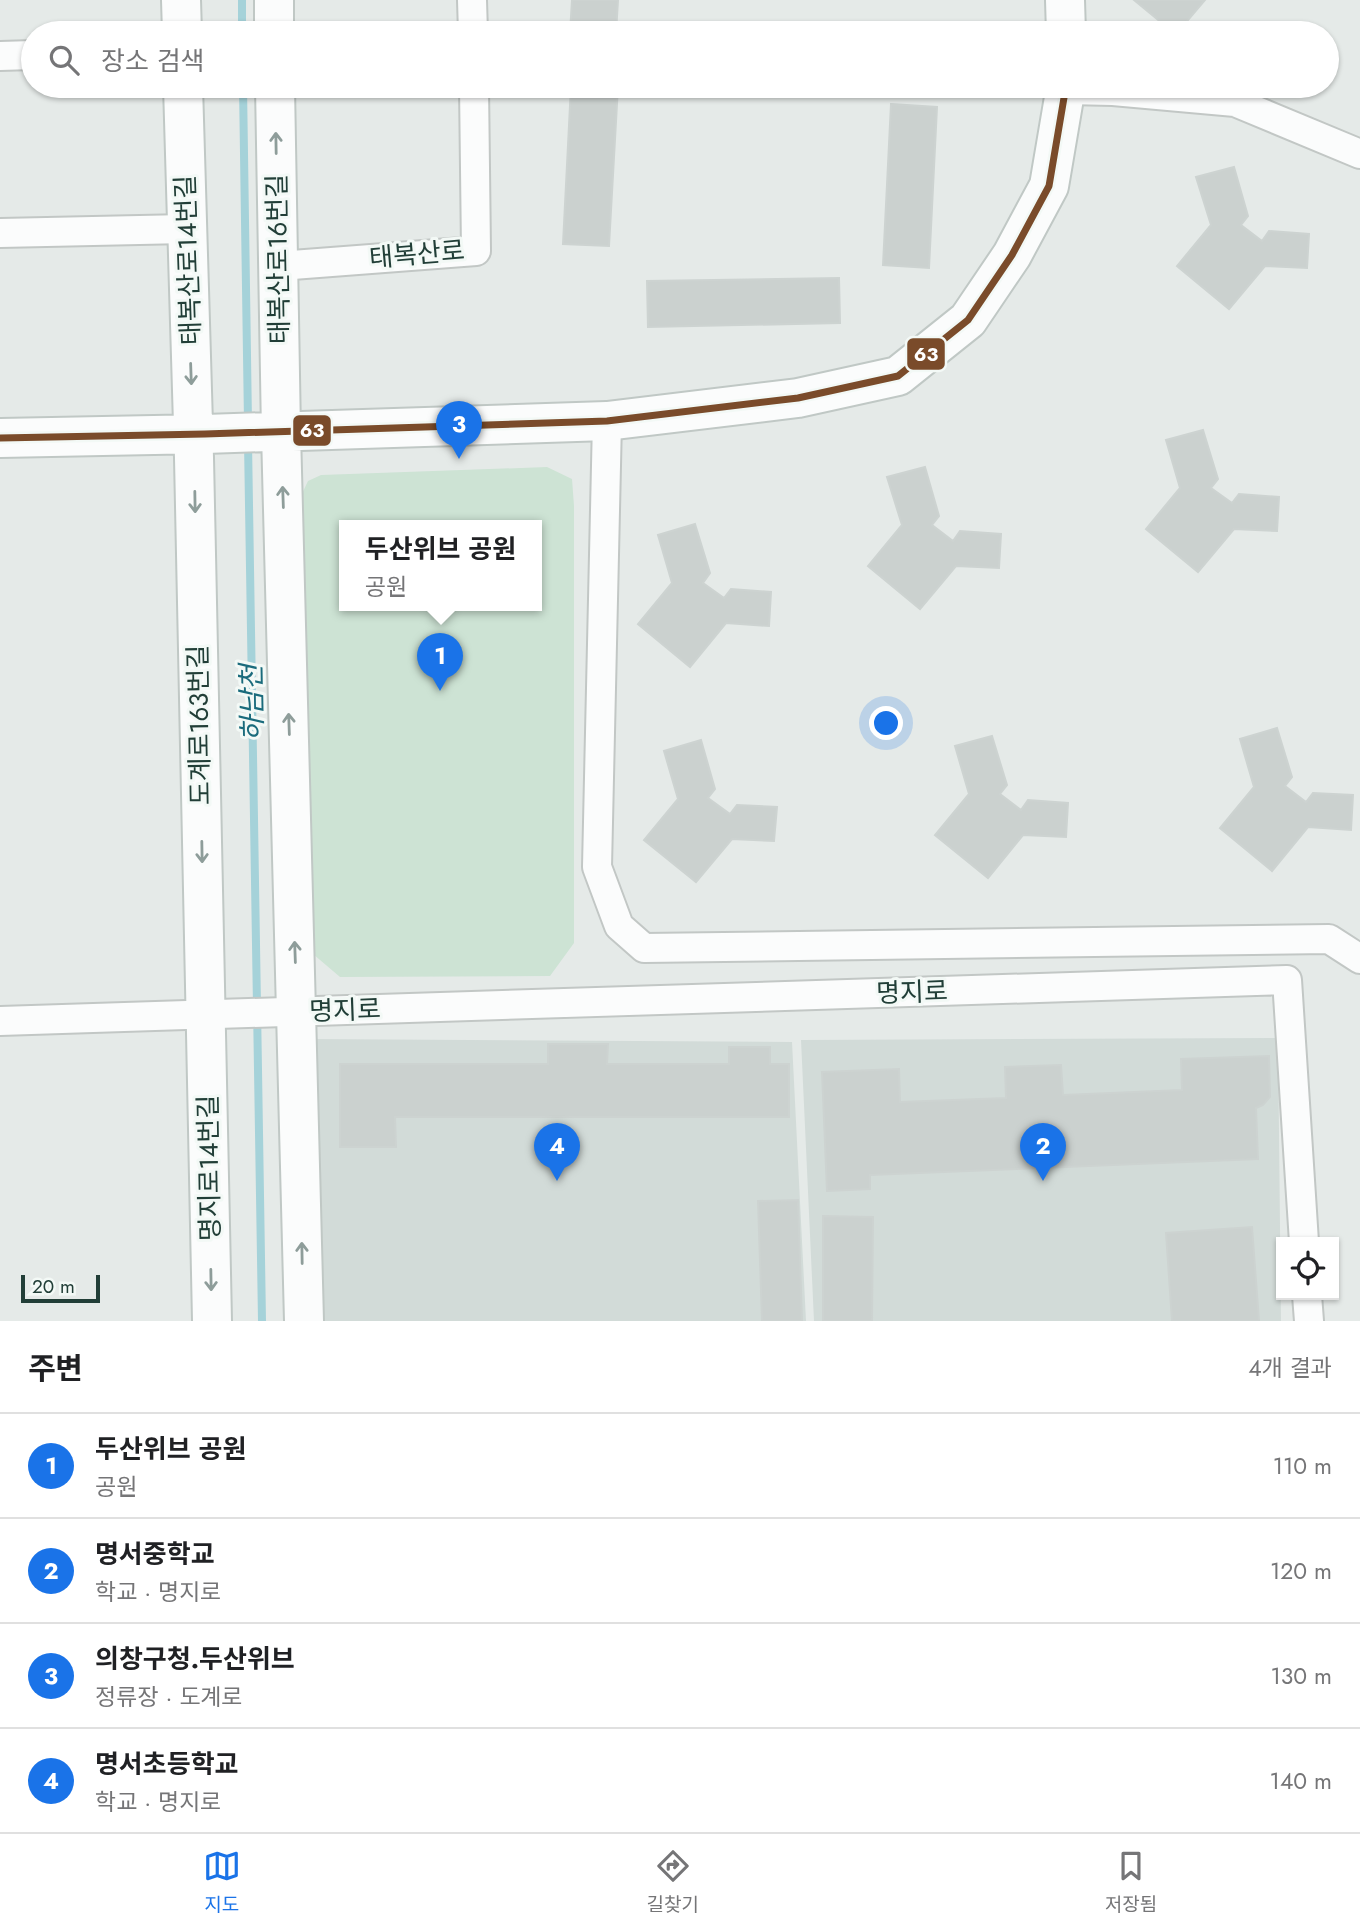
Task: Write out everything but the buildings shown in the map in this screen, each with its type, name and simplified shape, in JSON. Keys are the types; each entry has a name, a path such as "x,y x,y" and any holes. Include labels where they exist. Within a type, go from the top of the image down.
{"street":[{"path":"181,0 182,21"},
{"path":"274,0 274,21"},
{"path":"472,0 473,21"},
{"path":"1065,0 1066,21"},
{"path":"0,56 21,55"},
{"name":"태복산로14번길","path":"183,98 186,229 199,434"},
{"name":"태복산로16번길","path":"275,98 279,266 274,432 285,1013 304,1321"},
{"name":"태복산로","path":"279,266 476,251 474,98"},
{"path":"0,438 607,421 798,398 898,376 968,320 1012,255 1049,186 1065,98"},
{"path":"1191,98 1235,102 1360,154"},
{"path":"0,233 186,229"},
{"path":"607,421 597,867 619,926 644,948 1329,939 1360,959"},
{"name":"도계로163번길","path":"199,434 212,1015"},
{"name":"명지로","path":"285,1013 1287,980 1304,1237"},
{"path":"0,1021 285,1013"},
{"name":"명지로14번길","path":"212,1015 212,1321"},
{"path":"1307,1300 1309,1321"}],"shaded area":[{"path":"1278,1038 1280,1237 1276,1237 1276,1300 1281,1300 1281,1321 814,1321 801,1040"},
{"path":"307,1039 792,1042 806,1321 322,1321"}],"green space":[{"path":"547,467 572,479 574,943 550,976 340,977 313,954 299,500 308,481 321,475"}],"waterway":[{"name":"하남천","path":"242,0 242,21"},
{"name":"하남천","path":"243,98 248,422"},
{"name":"하남천","path":"248,442 262,1321"}],"transit line":[{"name":"63","path":"0,438 607,421 798,398 898,376 968,320 1012,255 1049,186 1064,98"}],"place":[{"name":"의창구청.두산위브","path":"459,459"},
{"name":"두산위브 공원","path":"440,691"},
{"name":"명서초등학교","path":"557,1181"},
{"name":"명서중학교","path":"1043,1181"}]}
